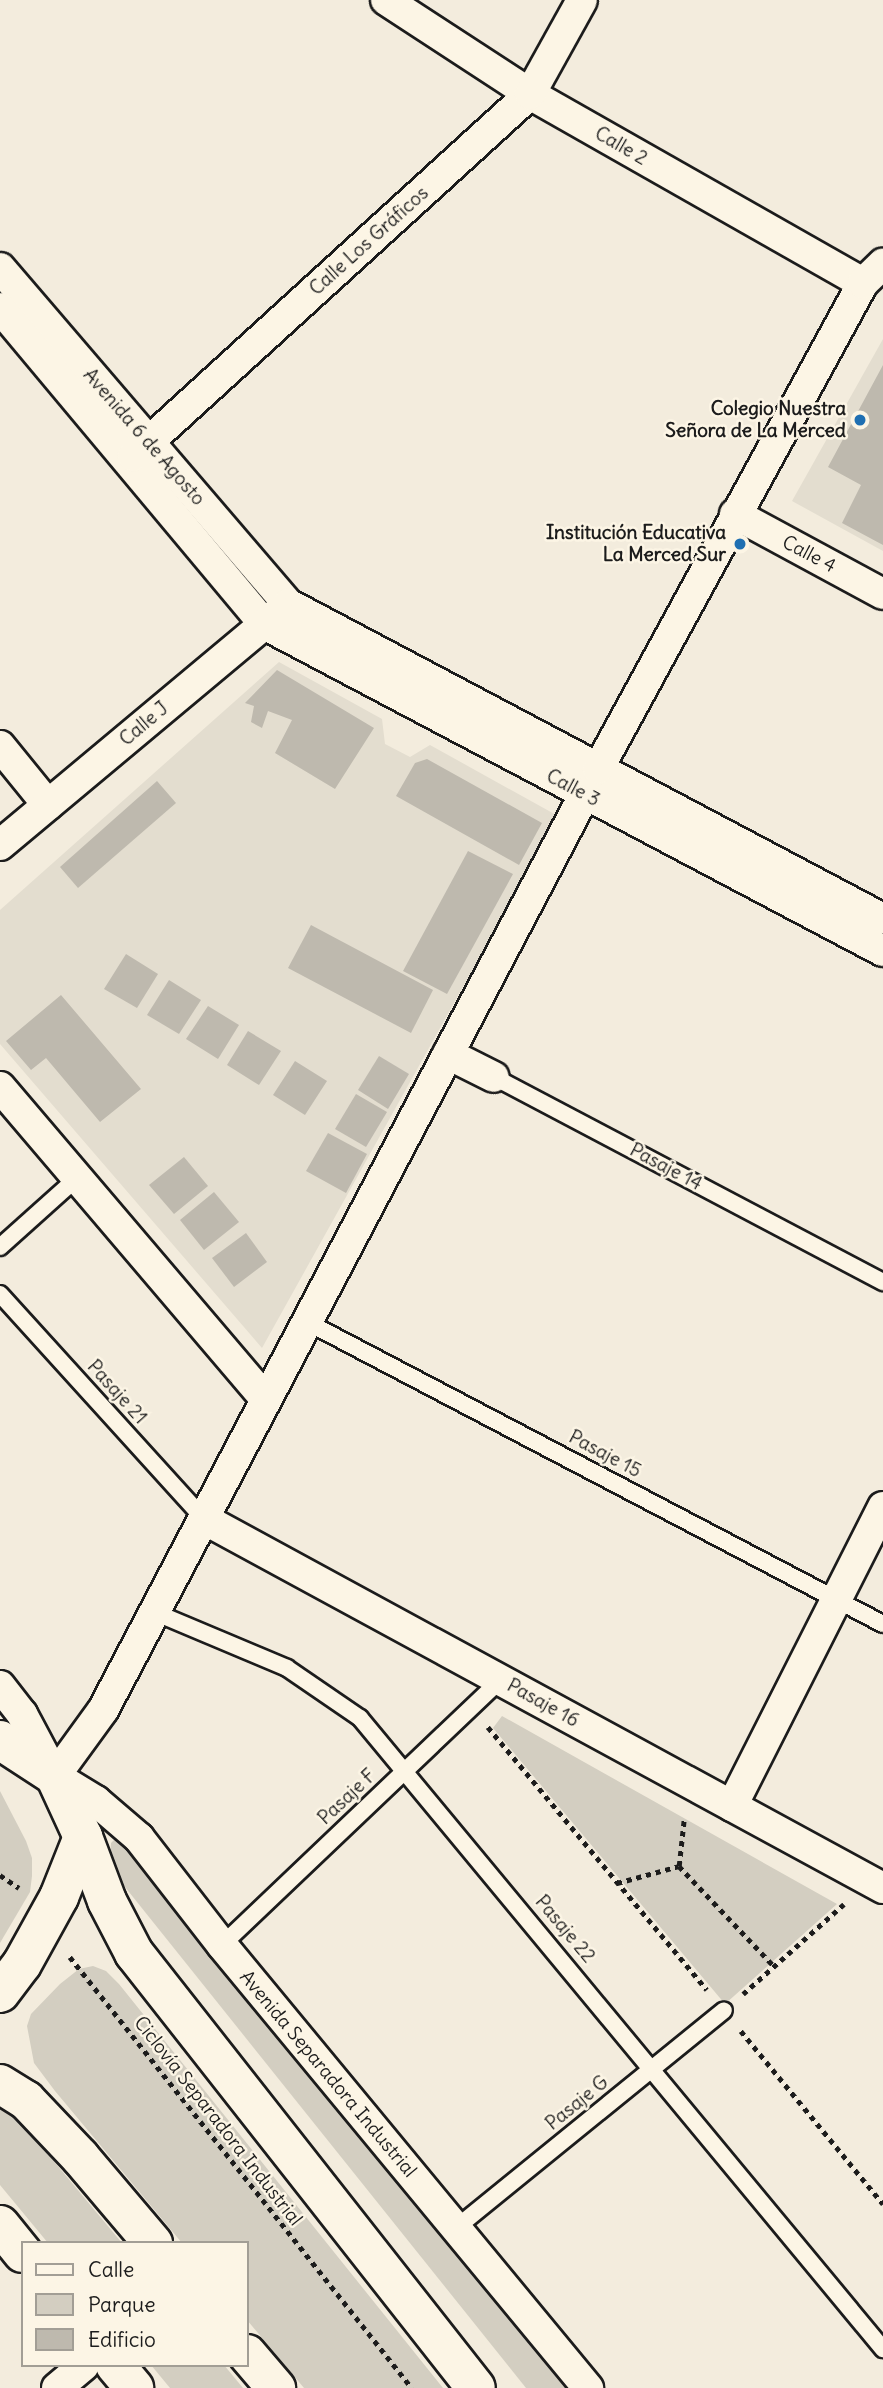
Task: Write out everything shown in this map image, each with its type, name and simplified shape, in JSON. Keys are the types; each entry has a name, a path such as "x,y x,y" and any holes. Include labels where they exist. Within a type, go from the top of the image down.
{"main road":[{"name":"Avenida Separadora Industrial","path":"0,1740 55,1776"},
{"path":"55,1776 83,1837 107,1901 134,1954 476,2388"},
{"path":"0,1993 22,1964 59,1897 83,1837"},
{"path":"0,2084 26,2101 80,2157 151,2241"},
{"path":"0,2225 21,2251"},
{"path":"248,2355 276,2388"},
{"path":"117,2367 134,2388"}],"street":[{"name":"Calle 2","path":"386,0 530,94 873,274"},
{"name":"Calle Los Gráficos","path":"138,451 530,94 582,0"},
{"name":"Avenida 6 de Agosto","path":"0,268 264,624"},
{"path":"0,1686 22,1714 55,1776 103,1710 591,781 735,514 873,274"},
{"name":"Avenida 6 de Agosto","path":"0,307 288,604"},
{"name":"Calle 4","path":"735,514 883,594"},
{"name":"Calle J","path":"0,845 288,604"},
{"name":"Calle 3","path":"288,604 883,951"},
{"name":"Calle 3","path":"264,624 883,919"},
{"path":"0,746 48,804"},
{"name":"Pasaje 14","path":"448,1054 494,1077"},
{"path":"0,1087 266,1399"},
{"path":"732,1806 834,1599 883,1507"},
{"name":"Pasaje 16","path":"204,1519 876,1884"},
{"name":"Avenida Separadora Industrial","path":"55,1776 96,1801 139,1838 222,1945 588,2388"},
{"path":"57,2388 82,2367"}],"lane":[{"name":"Pasaje 14","path":"494,1077 883,1282"},
{"path":"0,1247 78,1178"},
{"name":"Pasaje 21","path":"0,1294 204,1519"},
{"name":"Pasaje 15","path":"307,1322 883,1624"},
{"name":"Pasaje 22","path":"154,1612 287,1668 360,1718 406,1770 883,2348"},
{"name":"Pasaje F","path":"222,1945 500,1680"},
{"name":"Pasaje G","path":"456,2228 724,2010"}],"path":[{"path":"472,1708 883,2204"},
{"path":"679,1866 685,1814"},
{"path":"617,1883 679,1866"},
{"path":"679,1866 774,1966"},
{"name":"Ciclovía Separadora Industrial","path":"0,1875 16,1883 412,2388"},
{"path":"724,2010 876,1884"}],"shaded area":[{"name":"Colegio Nuestra Señora de La Merced","path":"883,339 883,551 792,501"},
{"path":"279,662 382,719 385,744 410,757 430,745 558,816 262,1348 0,1044 0,910"}],"green space":[{"path":"502,1716 837,1904 725,2004 493,1728"},
{"path":"0,1791 26,1841 32,1858 32,1876 30,1892 0,1943"},
{"path":"115,1839 120,1841 568,2388 526,2388 121,1882 110,1862 111,1843"},
{"path":"93,1966 106,1971 119,1984 443,2388 304,2388 248,2321 248,2241 180,2241 34,2063 27,2026 31,2014 79,1969"},
{"path":"0,2102 7,2105 120,2241 46,2241 0,2185"},
{"path":"153,2367 226,2367 243,2388 170,2388"}],"building":[{"path":"883,365 883,545 842,523 861,485 828,467"},
{"path":"277,670 374,728 335,789 275,753 292,720 268,711 262,728 251,722 254,706 245,703"},
{"path":"427,759 542,823 519,865 396,796 415,763"},
{"path":"157,781 176,803 78,888 60,867"},
{"path":"468,851 513,874 447,994 403,971"},
{"path":"311,925 433,990 411,1033 288,968"},
{"path":"126,954 158,974 137,1008 104,989"},
{"path":"169,980 201,1000 179,1034 147,1015"},
{"path":"61,995 141,1089 100,1122 46,1058 31,1070 6,1041"},
{"path":"208,1006 239,1025 218,1059 186,1039"},
{"path":"248,1031 281,1051 259,1085 227,1065"},
{"path":"379,1056 409,1074 388,1109 358,1090"},
{"path":"295,1061 327,1081 305,1115 273,1095"},
{"path":"356,1094 387,1112 366,1147 335,1129"},
{"path":"328,1133 367,1154 346,1193 306,1171"},
{"path":"184,1157 208,1186 174,1214 149,1185"},
{"path":"214,1192 239,1222 204,1250 180,1220"},
{"path":"246,1233 267,1262 234,1287 212,1258"}],"place":[{"name":"Colegio Nuestra Señora de La Merced","path":"860,420"},
{"name":"Institución Educativa La Merced Sur","path":"740,544"}]}
